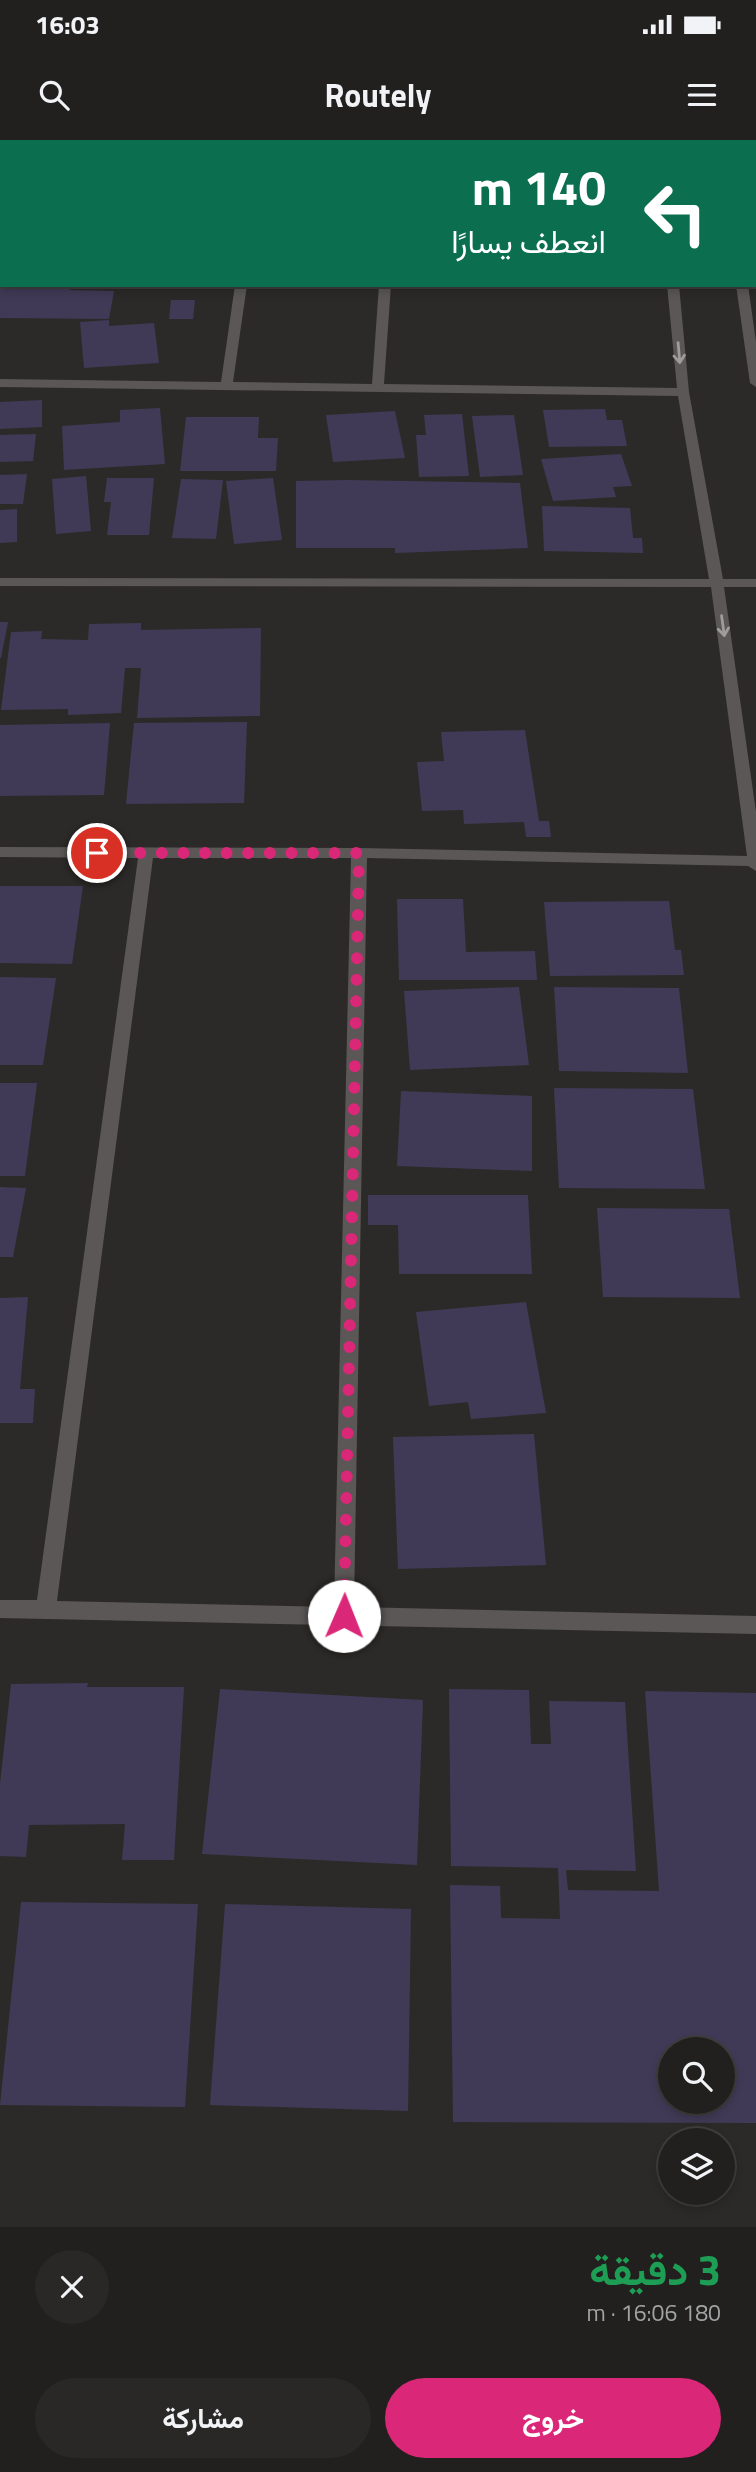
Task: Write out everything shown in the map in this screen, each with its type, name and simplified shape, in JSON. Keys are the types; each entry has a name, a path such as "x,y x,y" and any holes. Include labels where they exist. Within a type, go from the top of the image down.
{"street":[{"path":"227,384 241,287"},
{"path":"378,386 384,287"},
{"path":"0,852 359,853 756,864 717,585 683,392 673,287"},
{"path":"742,287 756,383"},
{"path":"0,383 683,392"},
{"path":"0,582 756,583"},
{"path":"46,1610 146,853"},
{"path":"344,1616 359,853"},
{"path":"0,1609 756,1625"}],"building":[{"path":"0,287 71,287 70,290 114,291 109,319 0,318"},
{"path":"171,300 195,300 193,319 169,319"},
{"path":"109,320 109,326 154,323 159,363 84,368 80,322"},
{"path":"42,400 42,427 0,429 0,402"},
{"path":"160,408 165,464 64,470 62,426 120,422 120,410"},
{"path":"605,409 607,420 622,420 627,446 549,447 543,410"},
{"path":"395,411 405,458 333,462 326,415"},
{"path":"462,414 469,476 419,477 416,435 426,435 424,415"},
{"path":"514,415 523,475 480,477 472,416"},
{"path":"186,417 259,417 258,438 278,438 276,471 180,471"},
{"path":"36,434 33,461 0,462 0,435"},
{"path":"621,454 632,486 613,487 616,497 553,501 541,459"},
{"path":"27,474 23,504 0,504 0,475"},
{"path":"86,476 91,531 56,534 52,479"},
{"path":"107,478 154,478 149,535 107,535 111,502 104,502"},
{"path":"273,478 282,540 234,544 226,481"},
{"path":"181,479 223,480 216,539 172,538"},
{"path":"296,481 520,483 528,548 395,553 395,548 296,548"},
{"path":"542,506 630,508 633,538 642,538 643,553 544,551"},
{"path":"17,509 17,542 0,543 0,510"},
{"path":"0,622 8,622 1,658 0,658"},
{"path":"141,623 141,630 261,628 260,716 137,718 141,668 125,668 121,713 68,715 68,709 1,710 11,632 42,631 41,639 88,640 89,624"},
{"path":"247,722 244,803 126,804 134,723"},
{"path":"110,723 104,795 0,796 0,725"},
{"path":"525,730 539,821 549,821 551,837 526,837 524,822 464,824 463,810 422,811 417,762 444,761 441,732"},
{"path":"0,886 83,886 72,964 0,963"},
{"path":"397,899 463,899 466,952 535,951 537,980 399,980"},
{"path":"669,901 675,950 681,950 684,975 550,976 544,902"},
{"path":"0,977 56,978 43,1065 0,1065"},
{"path":"519,987 529,1065 410,1070 404,991"},
{"path":"554,987 679,988 688,1073 559,1071"},
{"path":"0,1083 37,1083 25,1176 0,1176"},
{"path":"554,1088 693,1089 705,1189 559,1188"},
{"path":"401,1091 532,1096 532,1171 397,1166"},
{"path":"0,1187 26,1188 13,1257 0,1257"},
{"path":"368,1195 528,1195 532,1274 399,1274 398,1225 368,1225"},
{"path":"597,1208 729,1209 740,1298 603,1297"},
{"path":"28,1297 20,1389 35,1389 33,1423 0,1423 0,1298"},
{"path":"526,1302 546,1413 471,1419 468,1402 429,1406 416,1312"},
{"path":"534,1434 546,1565 398,1569 393,1437"},
{"path":"88,1683 87,1687 184,1687 174,1860 122,1860 125,1824 29,1825 26,1857 0,1856 0,1784 11,1684"},
{"path":"220,1689 423,1700 417,1865 202,1854"},
{"path":"449,1689 529,1690 531,1744 551,1744 549,1701 625,1702 636,1871 566,1870 568,1890 659,1891 645,1691 756,1693 756,2123 453,2122 450,1885 500,1886 501,1918 560,1919 558,1868 451,1866"},
{"path":"21,1902 198,1904 185,2107 0,2105"},
{"path":"225,1904 411,1909 408,2111 210,2105"}],"route":[{"path":"97,853 359,853 344,1616"}]}
